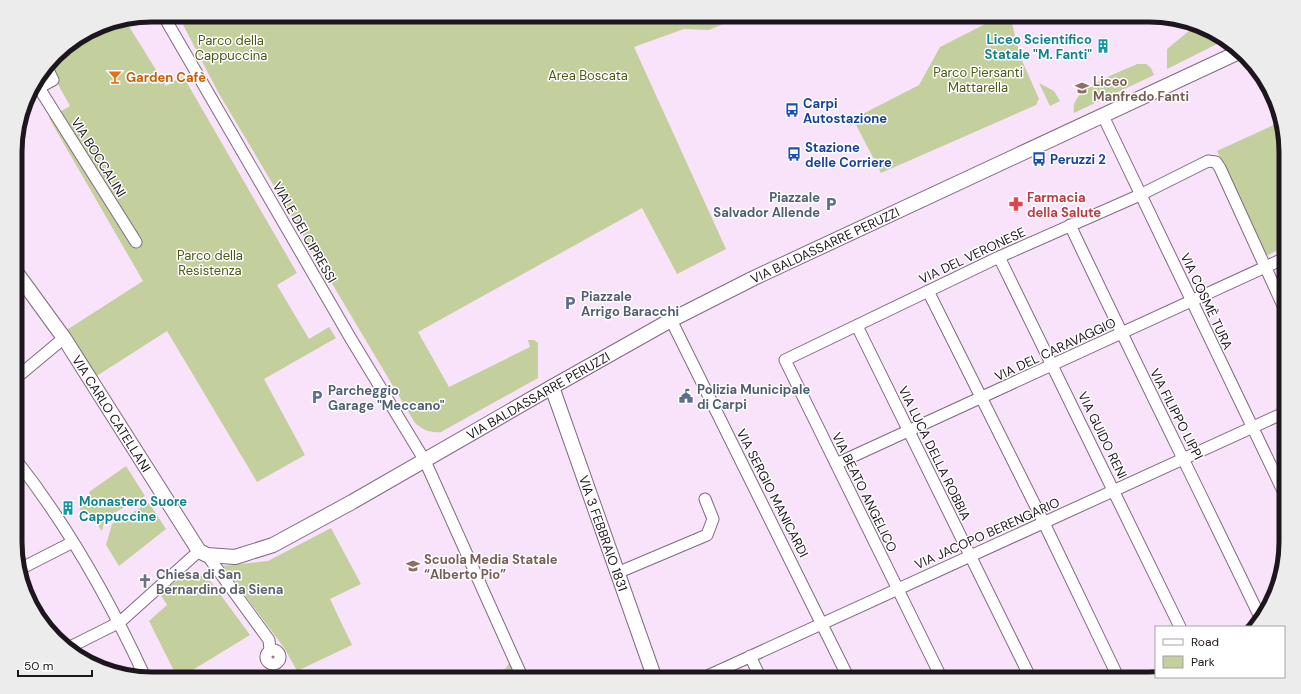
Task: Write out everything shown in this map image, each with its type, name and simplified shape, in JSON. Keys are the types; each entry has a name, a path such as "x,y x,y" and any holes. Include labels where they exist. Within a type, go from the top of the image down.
{"street":[{"name":"VIALE DEI CIPRESSI","path":"167,22 350,339 425,461 520,672"},
{"name":"VIA BALDASSARRE PERUZZI","path":"425,461 671,320 754,278 1235,54"},
{"path":"39,88 53,80 49,73"},
{"name":"VIA BOCCALINI","path":"39,88 136,242"},
{"name":"VIA COSMÈ TURA","path":"1103,116 1279,483"},
{"name":"VIA DEL VERONESE","path":"785,360 999,257 1140,194 1208,161 1216,162 1264,268"},
{"name":"VIA FILIPPO LIPPI","path":"1070,225 1121,334 1184,459 1258,613"},
{"name":"VIA GUIDO RENI","path":"999,257 1180,626"},
{"name":"VIA DEL CARAVAGGIO","path":"836,464 1279,261"},
{"path":"1264,268 1279,298"},
{"name":"VIA CARLO CATELLANI","path":"22,280 64,338 203,553 269,640 270,650"},
{"path":"928,292 980,398 1044,522 1116,672"},
{"name":"VIA SERGIO MANICARDI","path":"671,320 846,672"},
{"name":"VIA LUCA DELLA ROBBIA","path":"856,326 1028,672"},
{"path":"22,373 64,338"},
{"name":"VIA BEATO ANGELICO","path":"785,360 939,672"},
{"name":"VIA 3 FEBBRAIO 1831","path":"552,387 652,672"},
{"name":"VIA JACOPO BERENGARIO","path":"716,672 1279,415"},
{"path":"73,645 120,622 203,553 235,557 273,545 425,461"},
{"path":"22,469 73,542 120,622 142,671"},
{"path":"617,573 707,535 712,519 704,499"},
{"path":"24,567 73,542"},
{"path":"750,656 758,672"}],"green space":[{"path":"182,22 728,22 709,30 684,29 634,47 726,249 677,274 642,208 418,332 449,387 530,347 528,340 534,340 538,343 538,378 441,432 433,432 421,428 415,423 218,92"},
{"name":"Parco Piersanti Mattarella","path":"989,22 1012,22 1020,56 1039,99 1036,105 881,173 853,119 919,85 940,47"},
{"name":"Parco della Resistenza","path":"127,24 166,86 183,76 297,273 277,285 309,339 329,327 336,338 264,379 305,455 257,482 167,331 95,377 65,331 143,281 49,118 70,106 51,71 66,54 87,39 110,29"},
{"path":"1191,29 1206,35 1219,43 1167,69 1167,49"},
{"path":"1137,64 1146,64 1151,68 1154,75 1074,113 1074,104 1079,96 1096,82"},
{"path":"1039,83 1054,91 1060,101 1050,106"},
{"path":"1276,124 1279,152 1279,250 1266,256 1217,151"},
{"path":"126,466 145,496 105,518 102,531 90,514 84,516 78,505 90,496 89,492"},
{"path":"149,503 166,529 119,566 106,545 112,524"},
{"path":"331,528 361,584 330,599 352,645 297,671 285,649 223,566 268,561"},
{"path":"189,571 209,579 250,635 189,672 174,672 149,621 167,605 160,594"},
{"path":"510,662 514,672 496,672 505,669"}],"place":[{"name":"Liceo Scientifico Statale \"M. Fanti\"","path":"1103,46"},
{"name":"Garden Cafè","path":"115,77"},
{"name":"Liceo Manfredo Fanti","path":"1082,88"},
{"name":"Carpi Autostazione","path":"792,110"},
{"name":"Stazione delle Corriere","path":"794,154"},
{"name":"Peruzzi 2","path":"1039,159"},
{"name":"Piazzale Salvador Allende","path":"831,204"},
{"name":"Farmacia della Salute","path":"1016,204"},
{"name":"Piazzale Arrigo Baracchi","path":"570,303"},
{"name":"Polizia Municipale di Carpi","path":"686,396"},
{"name":"Parcheggio Garage \"Meccano\"","path":"317,397"},
{"name":"Monastero Suore Cappuccine","path":"68,508"},
{"name":"Scuola Media Statale “Alberto Pio”","path":"413,566"},
{"name":"Chiesa di San Bernardino da Siena","path":"145,581"}],"park label":[{"name":"Parco della Cappuccina","path":"231,48"},
{"name":"Area Boscata","path":"588,75"}]}
